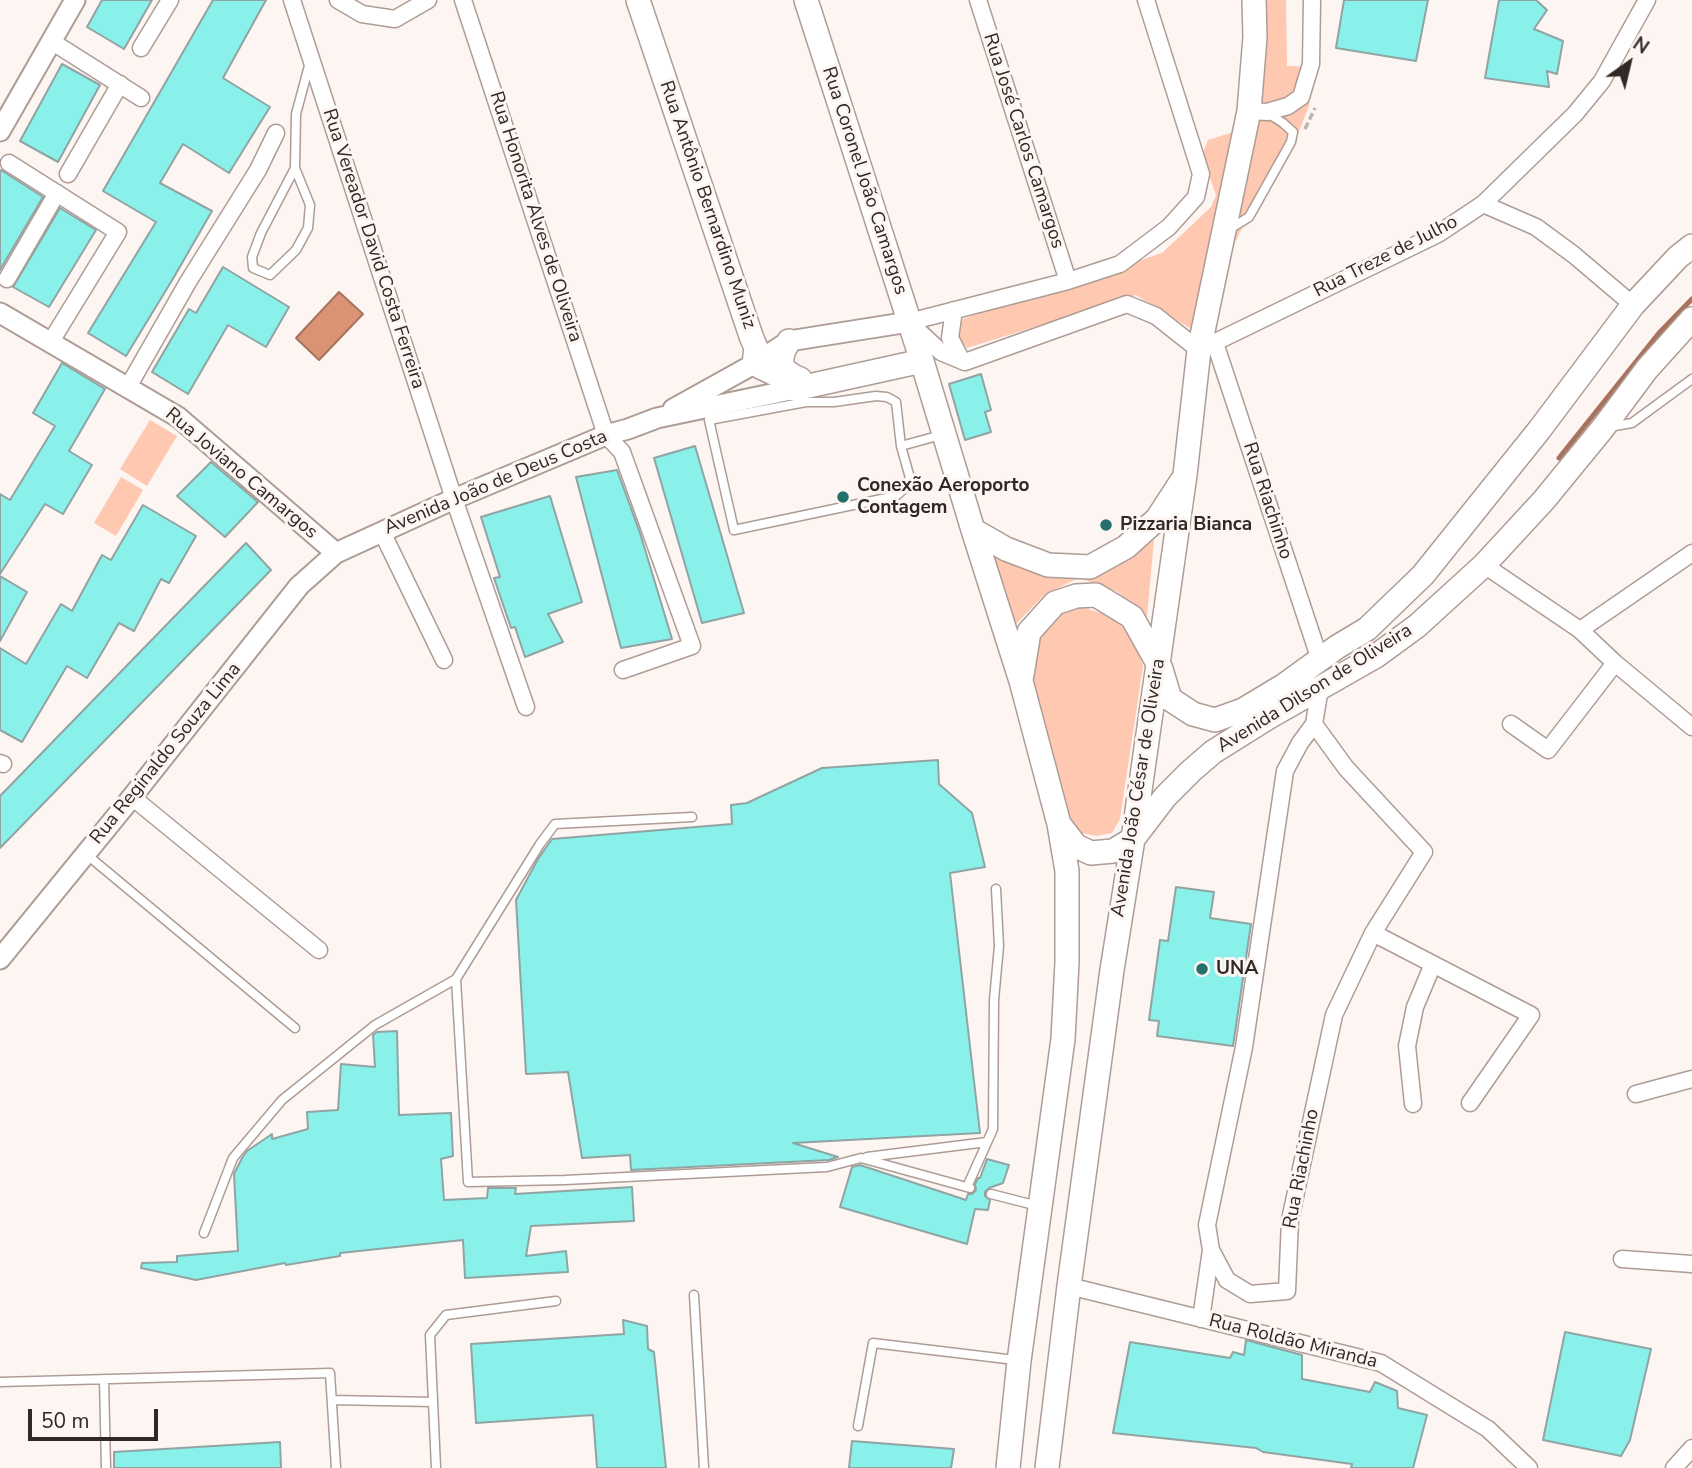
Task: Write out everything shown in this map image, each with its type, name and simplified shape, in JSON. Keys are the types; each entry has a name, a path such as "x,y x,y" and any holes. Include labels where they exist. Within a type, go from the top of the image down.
{"main road":[{"name":"Rua Antônio Bernardino Muniz","path":"638,0 756,348 754,364"},
{"name":"Rua Coronel João Camargos","path":"806,0 922,361"},
{"path":"1254,0 1258,111"},
{"name":"Avenida João César de Oliveira","path":"1047,1468 1112,970 1185,475 1223,234 1258,111"},
{"name":"Avenida Dilson de Oliveira","path":"1158,662 1170,699 1193,714 1215,720 1243,710 1367,629 1423,575 1540,429 1633,305 1678,257 1692,246"},
{"name":"Avenida Dilson de Oliveira","path":"1133,839 1165,797 1213,752 1376,656 1417,626 1484,565 1544,500 1647,369 1692,319"},
{"path":"789,341 781,364 786,371 794,377 821,384"},
{"path":"922,361 1021,681 1059,824 1067,871 1068,962 1063,1039 1019,1361 1008,1468"},
{"name":"Avenida João de Deus Costa","path":"801,396 821,384 922,361"},
{"path":"754,364 779,376 801,396"},
{"path":"973,530 1006,549 1048,565 1090,567 1126,547 1157,519 1185,475"},
{"path":"1021,681 1029,632 1055,603 1076,596 1096,595 1132,617 1158,662"},
{"path":"1059,824 1076,846 1091,852 1113,851 1133,839"}],"street":[{"path":"0,131 75,0"},
{"path":"141,48 170,0"},
{"name":"Rua Vereador David Costa Ferreira","path":"292,0 454,499 526,707"},
{"path":"338,0 362,14 395,19 428,0"},
{"name":"Rua Honorita Alves de Oliveira","path":"463,0 606,435 622,452 692,646 623,670"},
{"name":"Rua José Carlos Camargos","path":"978,0 1068,281"},
{"name":"Avenida João de Deus Costa","path":"336,553 454,499 606,435 657,418 754,364 789,341 909,322 1068,281 1120,264 1169,227 1196,197 1201,174 1146,0"},
{"path":"1258,111 1288,106 1301,97 1311,64 1312,0"},
{"name":"Rua Treze de Julho","path":"1207,346 1438,234 1483,204 1566,123 1602,81 1647,0"},
{"path":"51,41 141,99"},
{"path":"68,174 120,84"},
{"path":"128,387 188,282 258,170 276,133"},
{"path":"9,163 118,232 50,343"},
{"path":"7,279 57,193"},
{"path":"1483,204 1536,227 1633,305"},
{"path":"909,322 941,352 965,362 1127,304 1156,316 1207,346"},
{"path":"954,310 950,338 962,361"},
{"name":"Rua Joviano Camargos","path":"0,313 178,417 336,553"},
{"name":"Rua Riachinho","path":"1207,346 1320,660"},
{"name":"Avenida João de Deus Costa","path":"657,418 801,396"},
{"path":"382,532 444,660"},
{"name":"Rua Reginaldo Souza Lima","path":"0,959 299,586 336,553"},
{"path":"1580,630 1692,553"},
{"path":"1484,565 1580,630 1692,727"},
{"path":"1511,724 1548,750 1615,663"},
{"name":"Rua Riachinho","path":"1314,724 1346,768 1424,852 1373,933 1334,1015 1290,1220 1287,1291 1250,1294 1227,1280 1211,1250 1207,1226 1244,1047 1285,771 1314,724 1320,688"},
{"path":"132,797 318,950"},
{"path":"1373,933 1531,1015 1470,1103"},
{"path":"1413,1104 1407,1046 1415,1007 1433,964"},
{"path":"1636,1094 1692,1079"},
{"path":"1201,1319 1211,1250"},
{"path":"1622,1259 1692,1264"},
{"name":"Rua Roldão Miranda","path":"1069,1286 1381,1363 1488,1429 1528,1468"},
{"path":"1674,1468 1692,1448"}],"lane":[{"path":"295,168 261,233 252,257 253,268 270,275 296,250 308,228 310,205 295,168 296,114 311,59"},
{"path":"1223,234 1249,217 1292,142 1293,132 1283,122 1258,111"},
{"path":"1603,428 1632,423 1692,379"},
{"path":"801,396 834,402 876,396 887,397 896,402 901,446 910,478 906,487 896,496 734,530 709,420 801,396"},
{"path":"901,446 944,435"},
{"path":"204,1233 233,1158 282,1100 375,1025 456,979 555,824 692,817"},
{"path":"86,854 295,1028"},
{"path":"861,1158 968,1187 993,1129 994,1000 999,946 996,889"},
{"path":"456,979 468,1182 827,1167 861,1158 987,1142"},
{"path":"991,1194 1041,1206"},
{"path":"694,1295 704,1468"},
{"path":"436,1468 430,1335 446,1315 556,1301"},
{"path":"858,1426 873,1343 1019,1361"},
{"path":"0,1382 330,1373 336,1468"},
{"path":"104,1379 106,1468"},
{"path":"332,1400 433,1402"}],"shaded area":[{"path":"1266,0 1286,0 1287,66 1314,67 1309,106 1289,157 1243,226 1193,330 1136,295 967,348 957,336 957,321 1162,253 1211,207 1216,195 1202,155 1208,140 1256,125"},
{"path":"339,292 363,314 319,360 296,338"},
{"path":"150,420 177,436 147,486 120,469"},
{"path":"121,477 143,490 116,536 94,523"},
{"path":"1154,540 1147,616 1116,591 1079,578 1045,594 1016,624 989,552 1079,575 1130,558"},
{"path":"1084,608 1104,614 1121,625 1135,643 1143,666 1120,819 1112,833 1096,836 1082,833 1069,818 1032,681 1034,658 1042,633 1060,612"}],"building":[{"path":"102,0 152,0 124,49 87,27"},
{"path":"213,0 266,0 223,78 270,107 229,173 183,144 160,183 212,211 126,356 88,333 156,222 103,191"},
{"path":"1344,0 1428,0 1416,61 1336,48"},
{"path":"1499,0 1536,0 1547,10 1534,29 1563,41 1557,74 1547,71 1549,87 1485,78"},
{"path":"62,64 100,85 58,162 20,141"},
{"path":"1,170 43,197 0,270 0,172"},
{"path":"60,208 96,230 49,307 13,287"},
{"path":"223,267 289,307 266,347 228,325 188,394 152,372 189,309 196,313"},
{"path":"62,363 105,389 69,451 92,465 63,514 45,504 0,574 0,494 10,500 55,426 33,413"},
{"path":"981,374 991,410 985,412 991,432 965,440 949,384"},
{"path":"695,446 744,613 702,623 654,458"},
{"path":"211,462 258,502 225,537 177,496"},
{"path":"617,470 640,533 672,639 621,648 576,477"},
{"path":"550,496 582,602 548,614 563,642 525,657 515,627 511,628 494,578 500,577 481,517"},
{"path":"143,505 196,536 169,583 161,579 134,631 119,623 87,678 67,666 22,742 0,730 0,648 26,664 61,604 72,611 102,555 111,560"},
{"path":"246,543 271,570 0,848 0,796"},
{"path":"0,576 27,592 0,641"},
{"path":"938,760 939,784 972,813 985,867 950,873 980,1133 793,1143 838,1157 829,1160 631,1170 630,1155 582,1158 568,1072 526,1074 516,900 552,839 732,824 731,805 747,803 822,768"},
{"path":"1176,887 1214,892 1210,918 1251,924 1233,1046 1157,1036 1159,1021 1149,1020 1160,940 1168,941"},
{"path":"397,1031 399,1115 451,1113 453,1156 441,1159 444,1200 487,1198 488,1188 516,1188 515,1194 632,1187 634,1221 531,1226 526,1256 566,1251 568,1272 465,1278 463,1240 340,1253 340,1256 286,1265 285,1263 196,1280 141,1268 142,1263 177,1262 177,1256 238,1251 234,1174 247,1151 272,1134 272,1139 308,1129 307,1112 338,1110 341,1064 375,1067 373,1035 377,1032"},
{"path":"987,1159 1009,1165 1003,1183 985,1192 985,1196 990,1200 988,1210 975,1209 967,1244 840,1207 852,1167 860,1165 966,1200 968,1194 976,1190 975,1184"},
{"path":"623,1320 647,1326 648,1349 654,1352 666,1468 597,1468 593,1415 476,1423 471,1344 624,1334"},
{"path":"1565,1332 1651,1349 1630,1440 1621,1456 1543,1440"},
{"path":"1246,1340 1302,1355 1302,1379 1370,1392 1375,1382 1397,1391 1398,1408 1427,1415 1413,1468 1351,1468 1352,1464 1263,1452 1256,1448 1113,1433 1130,1342 1230,1358 1233,1352 1244,1355"},
{"path":"852,1441 954,1449 951,1468 849,1468"},
{"path":"280,1442 281,1468 114,1468 114,1452"}],"waterway":[{"path":"1559,458 1659,333 1692,299"}],"place":[{"name":"Conexão Aeroporto Contagem","path":"843,497"},
{"name":"Pizzaria Bianca","path":"1106,525"},
{"name":"UNA","path":"1202,969"}]}
